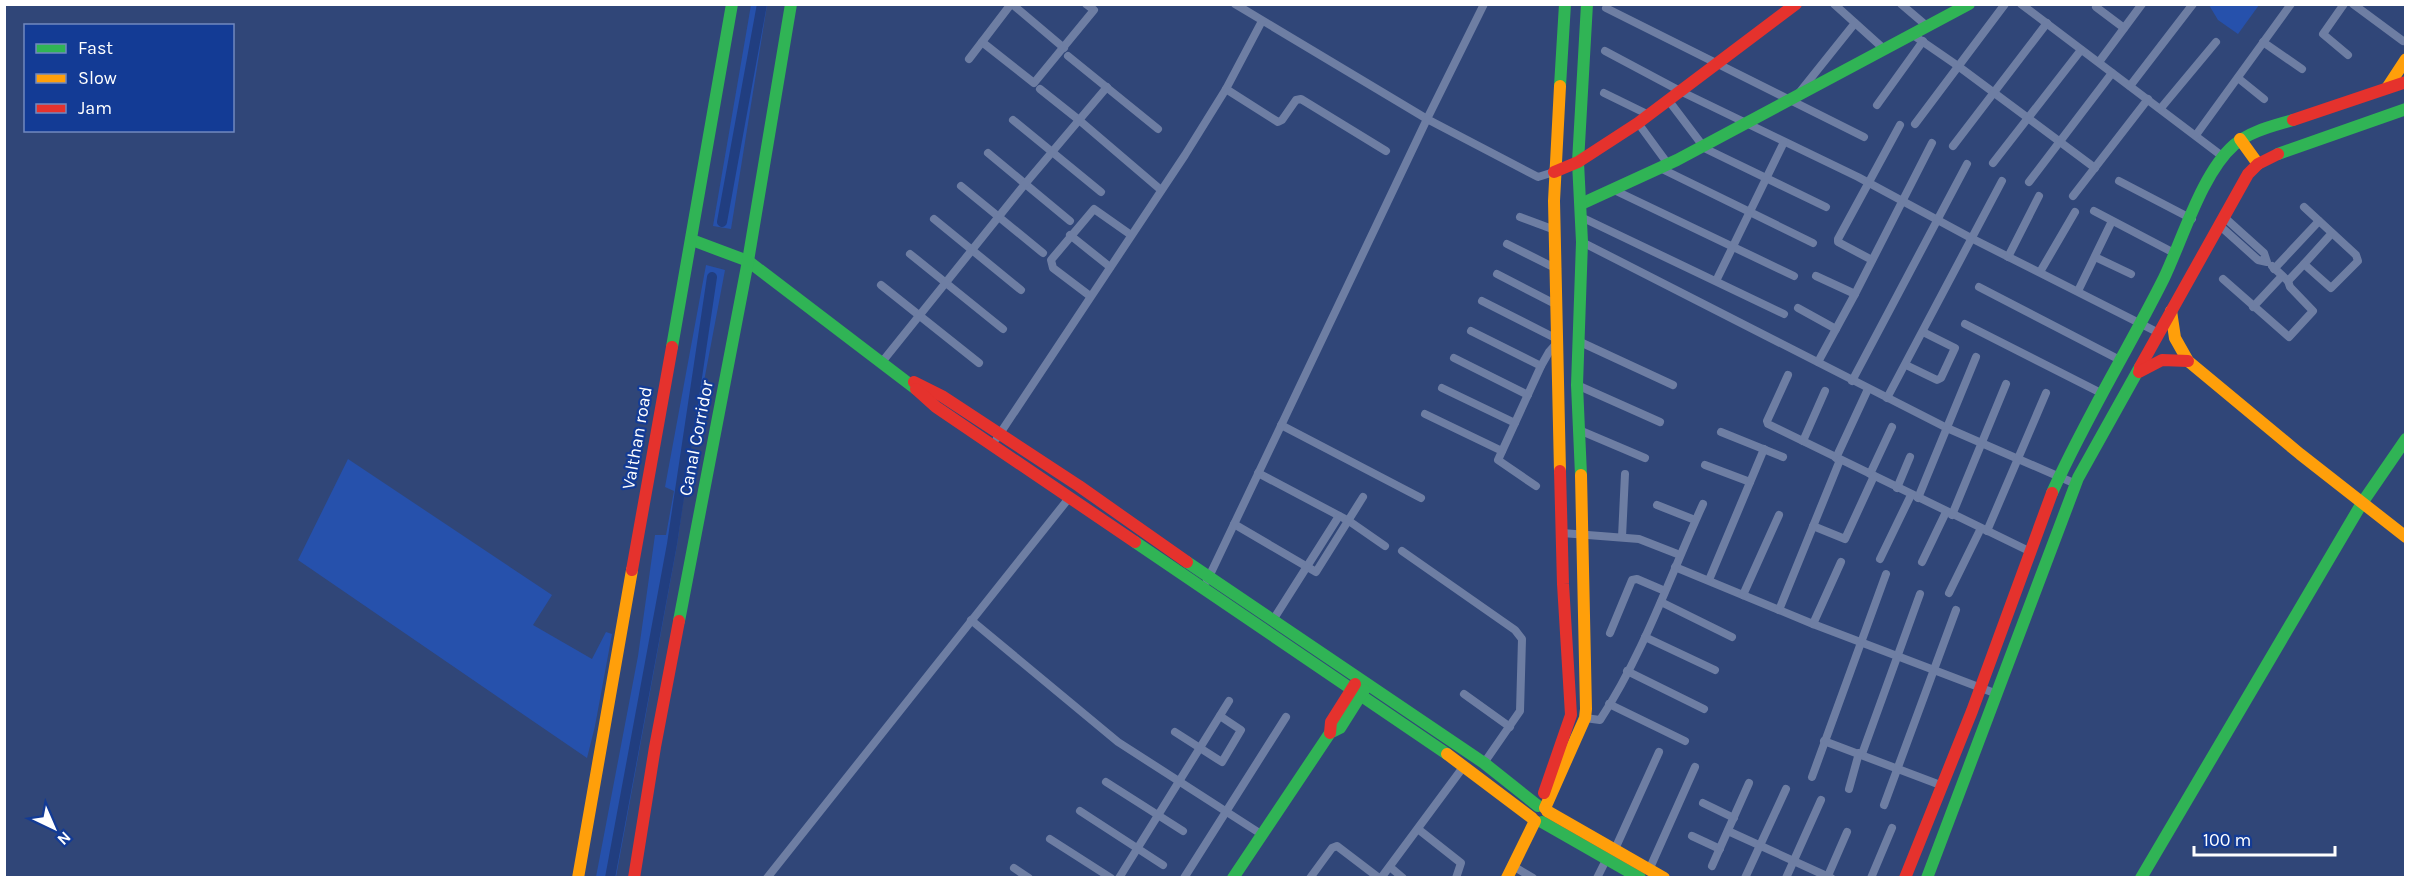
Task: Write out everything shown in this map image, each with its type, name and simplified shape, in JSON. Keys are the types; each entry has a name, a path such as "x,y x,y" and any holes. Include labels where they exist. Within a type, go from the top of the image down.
{"street":[{"name":"Valthan road","path":"579,878 732,4"},
{"name":"Canal Corridor","path":"634,878 657,736 748,261 791,4"},
{"path":"969,59 1011,4 1158,129"},
{"path":"982,42 1035,83 1066,52 1094,10 1086,4"},
{"path":"1235,4 1427,119 1538,177 1578,162 1643,119 1682,92 1796,4"},
{"path":"1202,588 1209,578 1484,4"},
{"path":"1540,813 1572,715 1562,533 1554,172 1565,4"},
{"path":"1533,878 1510,872 1585,718 1584,535 1577,385 1582,242 1578,162 1587,4"},
{"path":"1834,4 1884,49"},
{"path":"1901,4 1928,27"},
{"path":"1877,105 1918,38 1928,27 1969,4"},
{"path":"1915,124 2005,4"},
{"path":"2021,4 2222,156"},
{"path":"2098,62 2142,4"},
{"path":"2130,86 2193,4"},
{"path":"2196,135 2291,4"},
{"path":"2344,4 2323,34 2348,55"},
{"path":"2353,4 2403,41"},
{"path":"2096,7 2124,27"},
{"path":"1606,8 1717,65 1793,99 1864,137"},
{"path":"996,440 1226,89 1262,21"},
{"path":"1793,99 1855,23"},
{"path":"1953,146 2047,23"},
{"path":"1581,204 1664,166 1884,49 1918,38"},
{"path":"1918,38 2095,168"},
{"path":"2161,108 2216,42"},
{"path":"2263,42 2301,69"},
{"path":"1993,163 2081,50"},
{"path":"1605,51 1682,92 1867,182 1971,238 2159,333"},
{"path":"2386,88 2406,59"},
{"path":"2029,182 2112,73"},
{"path":"2238,78 2264,99"},
{"path":"1905,878 1943,786 2029,551 2060,476 2118,359 2176,254 2222,156 2240,139 2406,82"},
{"path":"882,362 1025,184 1107,87"},
{"path":"1040,89 1161,190"},
{"path":"1226,89 1278,122 1282,120 1296,100 1301,99 1386,151"},
{"path":"1604,93 1643,119 1664,166 1813,243"},
{"path":"2073,196 2148,99"},
{"path":"1669,101 1703,146 1826,207"},
{"path":"1927,878 2076,484 2248,174 2270,157 2406,109"},
{"path":"1013,120 1101,192"},
{"path":"1872,260 1837,240 1900,125"},
{"path":"2240,139 2258,164"},
{"path":"1716,281 1784,142"},
{"path":"1818,362 1932,143"},
{"path":"988,153 1070,221"},
{"path":"1852,381 1967,164"},
{"path":"1887,399 2002,181"},
{"path":"2119,181 2192,219"},
{"path":"961,186 1043,253"},
{"path":"1614,190 1794,276"},
{"path":"2008,256 2039,196"},
{"path":"2304,207 2356,255 2358,261 2331,288 2304,264"},
{"path":"1090,296 1051,265 1051,260 1091,211 1096,209 1131,236"},
{"path":"2040,272 2075,212"},
{"path":"2094,212 2176,254"},
{"path":"1520,217 1555,230"},
{"path":"1581,217 1784,314"},
{"path":"934,219 1021,290"},
{"path":"2078,291 2112,221"},
{"path":"2222,221 2264,253 2267,262 2285,278 2289,287 2313,311 2291,335 2285,335 2223,279"},
{"path":"2274,269 2319,221"},
{"path":"2253,307 2304,264 2332,233"},
{"path":"1070,235 1110,267"},
{"path":"692,240 748,261 900,375 942,396 1069,498 1464,766 1540,813 1606,860 1644,874 1664,878"},
{"path":"1582,242 1887,399 1947,428 2076,484"},
{"path":"1507,244 1557,269"},
{"path":"910,254 1003,329"},
{"path":"2095,257 2131,274"},
{"path":"1497,274 1557,304"},
{"path":"1816,276 1855,294"},
{"path":"882,285 978,363"},
{"path":"1979,287 2118,359"},
{"path":"1482,302 1557,341"},
{"path":"1798,308 1836,329"},
{"path":"2171,311 2176,345 2188,361 2406,537"},
{"path":"1965,324 2101,393"},
{"path":"1471,331 1541,366"},
{"path":"1906,365 1937,380 1941,378 1955,349 1923,332"},
{"path":"1536,486 1499,462 1546,355 1557,341"},
{"path":"1578,341 1673,385"},
{"path":"1880,559 1947,428 1976,357"},
{"path":"1454,358 1528,395"},
{"path":"2136,374 2155,360 2170,358 2188,361"},
{"path":"1788,375 1767,423 2029,551"},
{"path":"1922,562 1983,443 2006,384"},
{"path":"1577,385 1660,422"},
{"path":"1442,388 1515,423"},
{"path":"1779,610 1868,389"},
{"path":"1803,441 1825,391"},
{"path":"1949,594 2018,459 2046,393"},
{"path":"1425,414 1502,451"},
{"path":"1281,425 1421,498"},
{"path":"1814,526 1845,539 1892,427"},
{"path":"1579,430 1645,458"},
{"path":"1721,432 1783,457"},
{"path":"2141,878 2362,503 2406,439"},
{"path":"996,440 1079,486 1209,578 1484,763 1540,813 1615,849 1644,874"},
{"path":"1709,580 1764,449"},
{"path":"1897,488 1910,457"},
{"path":"1706,465 1750,482"},
{"path":"1258,473 1349,521 1385,546"},
{"path":"1622,537 1625,474"},
{"path":"1234,524 1306,568 1318,572 1363,496"},
{"path":"767,878 1069,498"},
{"path":"1585,718 1598,721 1609,704 1645,637 1703,504"},
{"path":"1657,505 1695,520"},
{"path":"1743,594 1779,515"},
{"path":"1273,620 1339,516"},
{"path":"1562,533 1644,540 1680,555"},
{"path":"1402,551 1515,630 1520,636 1520,707 1510,727 1484,763"},
{"path":"1813,624 1841,562"},
{"path":"1675,567 1813,624 1996,694"},
{"path":"1812,777 1886,574"},
{"path":"1610,633 1632,580 1637,579 1665,591"},
{"path":"1849,789 1920,594"},
{"path":"1660,602 1732,637"},
{"path":"1884,805 1956,610"},
{"path":"971,620 1118,742 1261,834"},
{"path":"1645,637 1715,670"},
{"path":"1627,671 1704,708"},
{"path":"1233,878 1330,733 1340,728 1363,681"},
{"path":"1464,694 1510,727"},
{"path":"1119,878 1229,701"},
{"path":"1609,704 1685,741"},
{"path":"1175,732 1220,762 1223,761 1241,730 1220,716"},
{"path":"1184,878 1224,811 1286,717"},
{"path":"1824,741 1943,786"},
{"path":"1615,849 1659,752"},
{"path":"1310,878 1332,848 1337,846 1380,878 1464,766"},
{"path":"1644,874 1695,767"},
{"path":"1106,782 1183,831"},
{"path":"1712,866 1749,783"},
{"path":"1745,878 1786,789"},
{"path":"1786,878 1821,800"},
{"path":"1703,803 1734,818"},
{"path":"1080,811 1163,865"},
{"path":"1871,878 1892,828"},
{"path":"1418,829 1461,863 1456,878"},
{"path":"1728,831 1829,877 1847,832"},
{"path":"1692,836 1720,849"},
{"path":"1050,839 1110,878"},
{"path":"1597,878 1606,860"},
{"path":"1390,867 1403,878"},
{"path":"1014,868 1029,878"}],"shaded area":[{"path":"751,5 767,5 731,229 713,226"},
{"path":"2209,5 2259,5 2238,34 2218,20"},
{"path":"706,265 725,270 689,461 677,545 616,877 596,877 638,656 655,535 666,535 674,491 665,487"},
{"path":"348,459 552,595 533,625 592,659 606,632 612,634 587,758 298,560"}],"waterway":[{"path":"722,222 762,4"},
{"path":"610,878 672,544 712,277"}],"traffic: fast":[{"path":"672,347 732,4"},
{"path":"679,621 748,261 791,4"},
{"path":"1560,86 1565,4"},
{"path":"1581,475 1577,385 1582,242 1578,162 1587,4"},
{"path":"1581,204 1677,160 1969,4"},
{"path":"2278,154 2406,109"},
{"path":"2052,493 2078,438 2164,278 2194,207 2212,172 2240,140 2293,120"},
{"path":"692,240 748,261 916,389"},
{"path":"1927,878 2078,478 2140,367"},
{"path":"2141,878 2362,503 2406,439"},
{"path":"1135,542 1447,754"},
{"path":"1187,562 1484,763 1538,806"},
{"path":"1233,878 1330,733 1340,728 1364,690"},
{"path":"1542,822 1640,878"}],"traffic: slow":[{"path":"2387,88 2406,59"},
{"path":"1560,86 1554,201 1560,471"},
{"path":"2240,139 2258,164"},
{"path":"2171,311 2175,338 2188,361 2300,454 2406,537"},
{"path":"1545,808 1585,718 1586,709 1581,475"},
{"path":"578,878 632,570"},
{"path":"1447,754 1532,818"},
{"path":"1547,811 1664,878"},
{"path":"1507,878 1535,821"}],"traffic: jam":[{"path":"1554,172 1578,162 1638,123 1796,4"},
{"path":"2293,120 2406,82"},
{"path":"2140,367 2248,174 2258,164 2278,154"},
{"path":"632,570 672,347"},
{"path":"2139,372 2162,360 2188,361"},
{"path":"914,382 942,396 1079,486 1187,562"},
{"path":"916,389 936,407 1135,542"},
{"path":"1544,793 1571,715 1563,584 1560,471"},
{"path":"1905,878 1972,711 2052,493"},
{"path":"634,878 655,747 679,621"},
{"path":"1330,733 1331,722 1355,684"}]}
